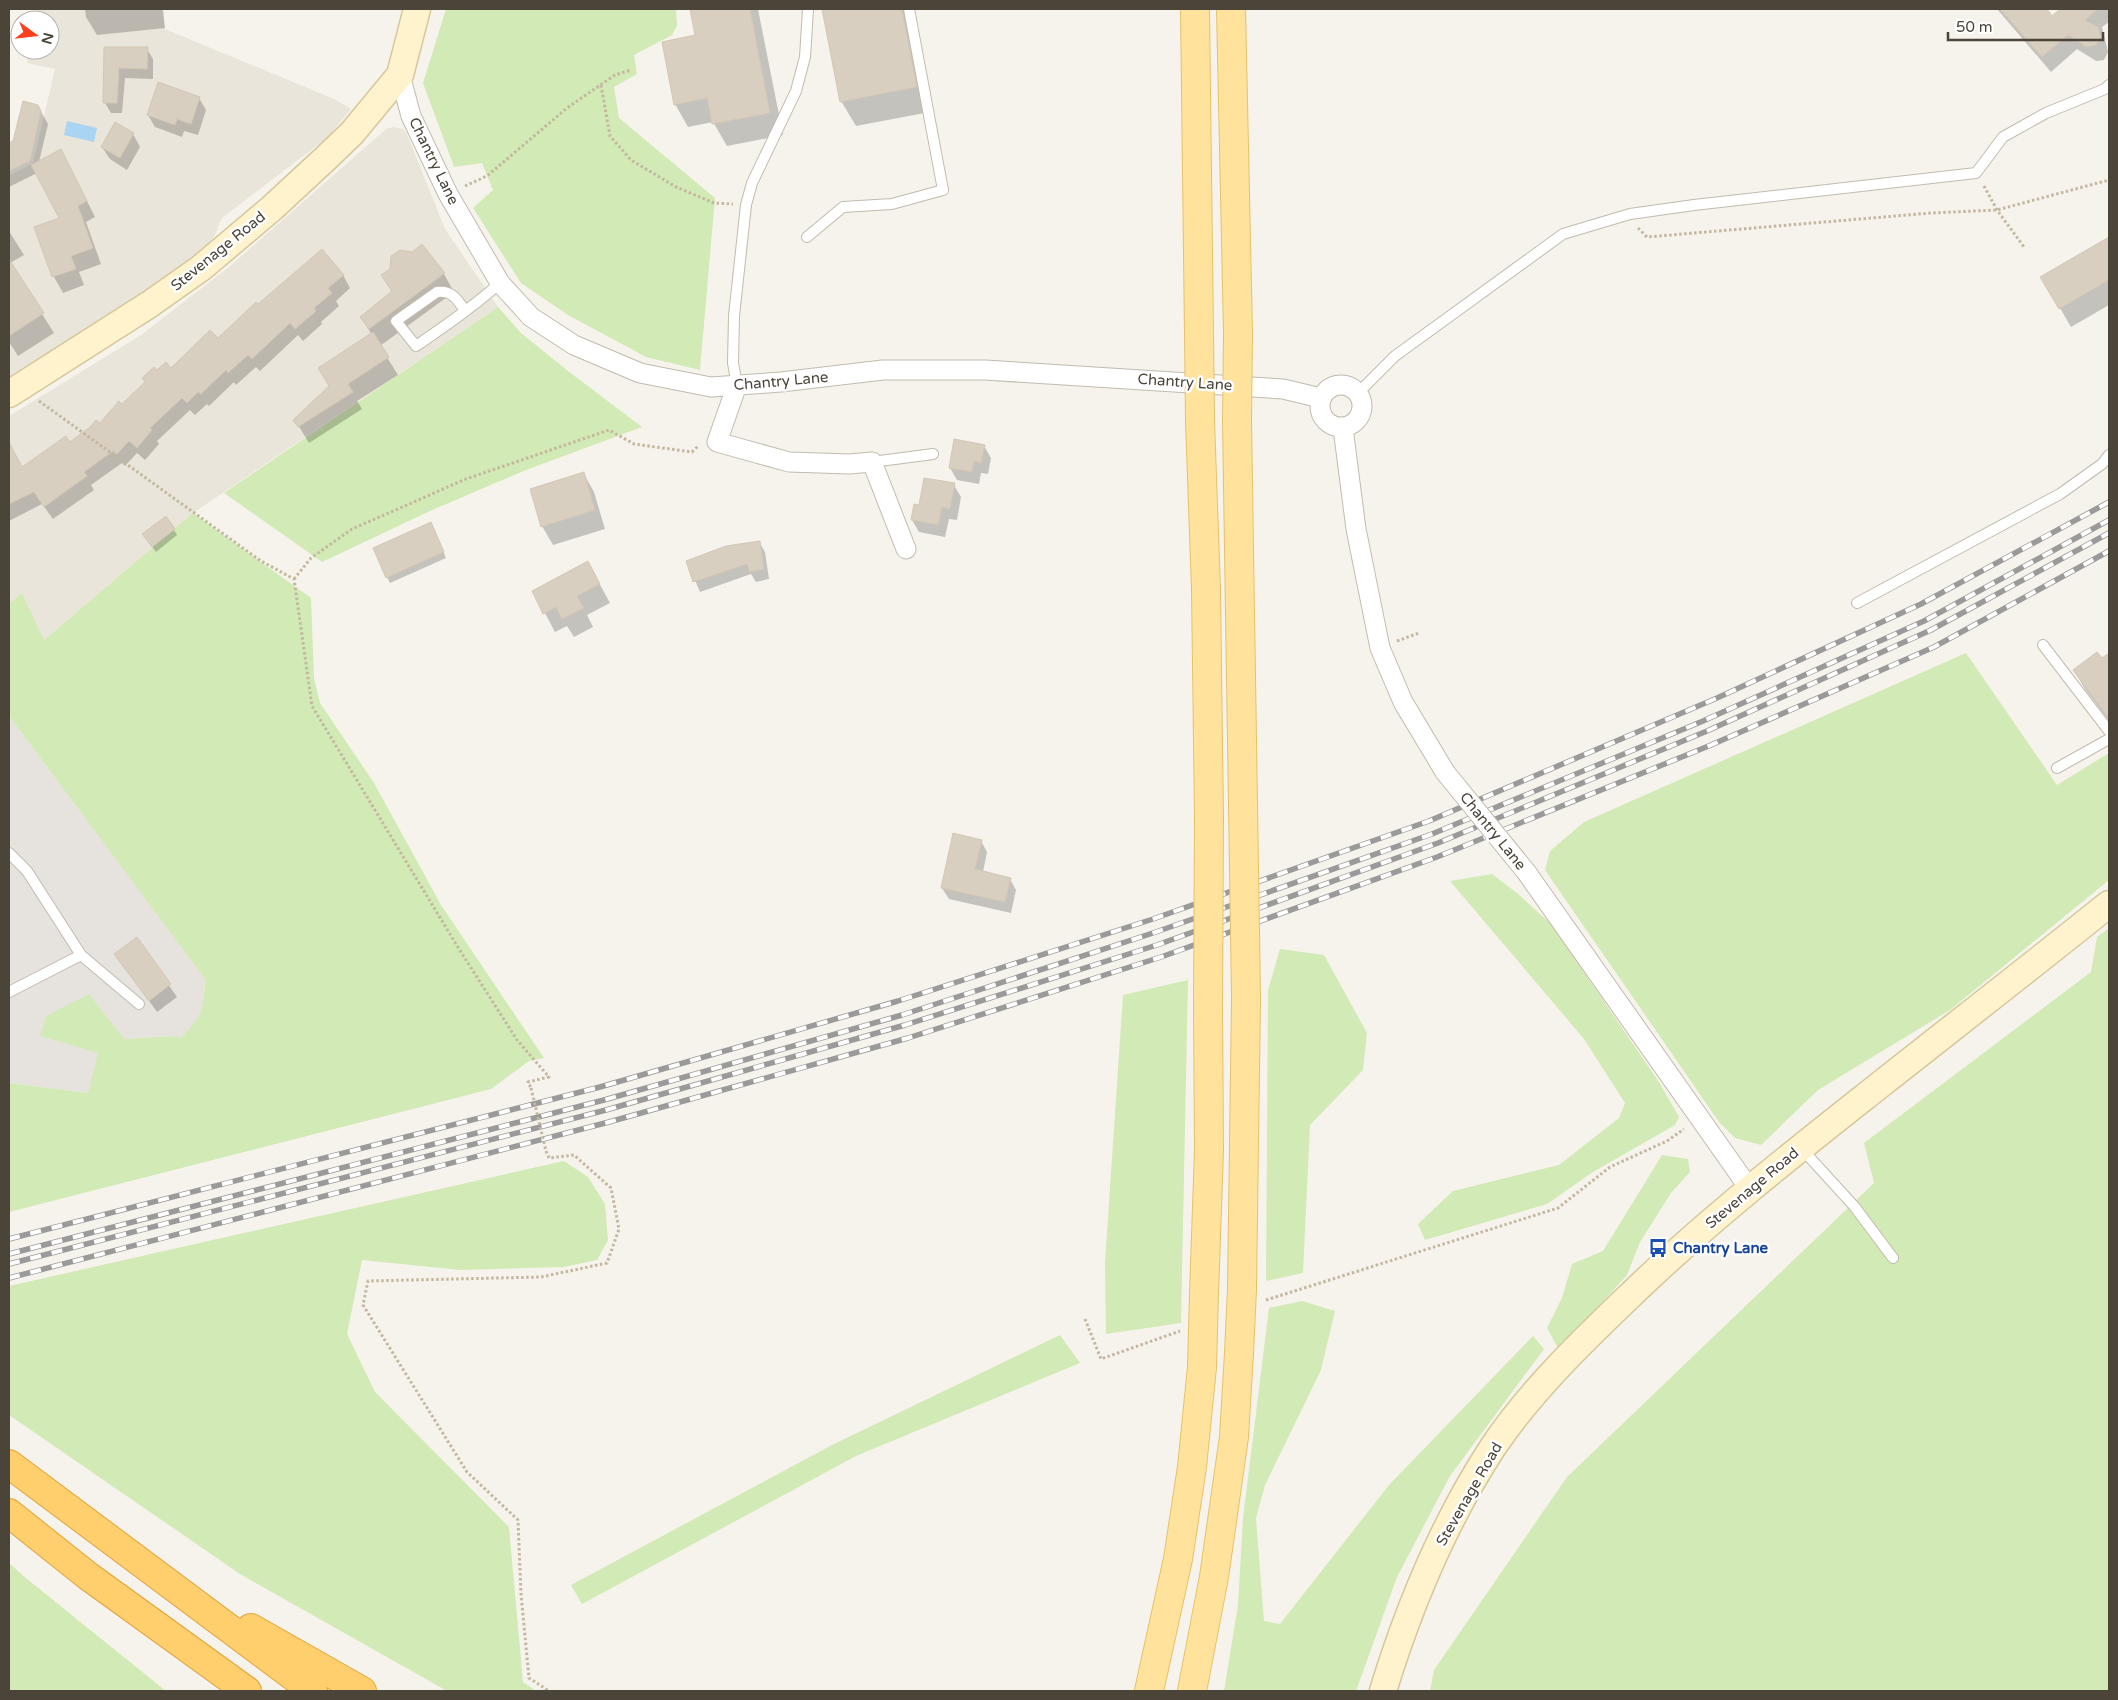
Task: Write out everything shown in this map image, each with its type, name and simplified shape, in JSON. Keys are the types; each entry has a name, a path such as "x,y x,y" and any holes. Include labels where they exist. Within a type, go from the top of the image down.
{"highway":[{"path":"9,1464 313,1691"},
{"path":"9,1513 88,1576 247,1691"},
{"path":"156,1575 362,1691"},
{"path":"182,1645 229,1691"}],"main road":[{"path":"1149,1691 1178,1559 1192,1467 1202,1367 1209,1150 1209,817 1206,589 1200,421 1195,9"},
{"path":"1192,1691 1214,1577 1231,1455 1239,1353 1252,1295 1237,421 1238,333 1231,9"}],"street":[{"path":"400,75 417,9"},
{"name":"Chantry Lane","path":"400,75 411,116 448,194 500,282 531,317 582,348 640,373 711,386 781,382 883,370 985,370 1283,388 1321,398"},
{"name":"Stevenage Road","path":"15,391 150,304 201,268 272,208 339,146 400,75"},
{"path":"737,385 717,442 789,462 849,464 872,462 906,550"},
{"path":"1338,385 1352,388 1358,393 1363,405 1362,412 1355,423 1343,428 1336,427 1324,419 1320,405 1321,398 1331,387 1338,385"},
{"name":"Chantry Lane","path":"1343,428 1356,529 1380,648 1403,702 1445,772 1527,873 1749,1188"},
{"name":"Stevenage Road","path":"1383,1691 1402,1629 1427,1569 1472,1482 1495,1445 1574,1349 1676,1252 1749,1188 2109,904"}],"lane":[{"path":"737,385 733,364 734,316 746,205 752,183 796,91 805,57 808,9"},
{"path":"807,237 844,207 892,204 943,190 909,9"},
{"path":"1358,393 1395,356 1563,234 1630,214 1976,173 2003,137 2046,113 2109,86"},
{"path":"465,311 450,293 437,292 396,321 416,346 465,311 500,282"},
{"path":"872,462 933,454"},
{"path":"1857,603 2060,494 2102,464 2109,455"},
{"path":"2042,645 2109,731"},
{"path":"2057,768 2109,739"},
{"path":"9,853 27,870 81,955 139,1004"},
{"path":"9,992 81,955"},
{"path":"1801,1147 1854,1206 1893,1258"}],"path":[{"path":"448,194 487,176 567,108 615,75 632,70"},
{"path":"601,85 610,136 631,160 676,187 714,203 746,205"},
{"path":"1976,173 1997,210 2024,247"},
{"path":"1630,214 1637,227 1647,237 1931,213 1997,210 2109,180"},
{"path":"15,391 261,561 294,579"},
{"path":"549,1691 529,1678 521,1594 518,1520 467,1472 363,1305 368,1281 541,1277 607,1263 619,1229 612,1188 574,1155 549,1158 528,1082 549,1077 512,1031 459,949 312,706 294,579 311,558 352,529 466,479 610,430 634,444 692,452"},
{"path":"1252,1295 1558,1208 1610,1167 1667,1141 1700,1118"},
{"path":"1085,1319 1101,1359 1181,1330"}],"shaded area":[{"path":"162,9 165,29 334,99 351,109 328,137 222,218 214,237 193,260 73,340 9,376 9,176 33,163 55,69 27,63 27,60 60,60 60,10 37,10"},
{"path":"394,127 403,129 407,134 445,229 498,307 193,513 44,640 22,594 9,604 9,416 141,335 229,267 386,129"},
{"path":"9,716 205,979 203,1004 198,1020 181,1038 172,1036 124,1039 88,994 41,1036 99,1053 88,1093 9,1083"}],"green space":[{"path":"446,9 676,9 677,26 672,35 634,55 637,74 614,87 619,118 715,198 700,370 646,357 568,315 521,283 473,208 493,190 482,163 454,167 423,83"},
{"path":"498,307 521,333 642,427 526,470 430,511 322,562 224,493"},
{"path":"193,513 311,598 314,678 320,703 374,783 441,905 544,1058 529,1061 491,1089 9,1212 9,1083 88,1093 98,1053 40,1036 46,1016 89,994 124,1039 172,1036 181,1038 198,1017 204,998 205,979 9,716 9,604 22,593 44,640"},
{"path":"1966,653 2057,785 2109,753 2109,880 1950,1010 1818,1090 1761,1145 1735,1138 1719,1122 1545,870 1550,851 1584,822"},
{"path":"1492,874 1517,893 1551,924 1659,1082 1679,1117 1675,1125 1593,1172 1547,1204 1425,1240 1418,1224 1453,1191 1559,1165 1619,1118 1625,1103 1584,1039 1450,881"},
{"path":"2109,928 2109,1691 1430,1691 1434,1670 1567,1477 1874,1183 1864,1143 2091,972 2097,937"},
{"path":"1280,949 1324,955 1367,1033 1363,1070 1310,1125 1303,1273 1266,1281 1268,990"},
{"path":"1188,980 1181,1323 1106,1334 1105,1262 1123,995"},
{"path":"1662,1155 1688,1159 1690,1172 1671,1193 1640,1242 1627,1275 1559,1350 1547,1328 1562,1298 1572,1264 1603,1251"},
{"path":"564,1161 588,1177 605,1204 608,1240 597,1260 564,1267 460,1270 362,1260 347,1334 375,1392 509,1527 523,1682 536,1691 447,1691 240,1574 9,1415 9,1286"},
{"path":"1302,1301 1335,1311 1321,1370 1265,1485 1256,1518 1264,1621 1280,1624 1389,1485 1533,1336 1544,1349 1450,1476 1397,1577 1356,1691 1224,1691 1238,1605 1243,1518 1269,1308"},
{"path":"1060,1335 1080,1363 856,1456 582,1604 571,1585 832,1445"},
{"path":"9,1563 27,1579 166,1691 9,1691"}],"water":[{"path":"67,121 97,128 94,142 64,135"}],"building":[{"path":"690,9 750,9 770,113 712,124 707,98 674,105 662,42 695,35"},
{"path":"822,9 902,9 917,87 840,102"},
{"path":"2000,9 2047,9 2052,16 2060,9 2098,9 2085,20 2098,27 2101,37 2096,45 2086,47 2068,35 2042,57"},
{"path":"104,47 148,47 147,69 119,68 117,103 103,103"},
{"path":"158,82 200,97 191,124 177,119 175,125 147,115"},
{"path":"23,101 38,105 41,111 30,161 9,171 9,143 13,141"},
{"path":"115,122 134,133 120,158 101,147"},
{"path":"61,149 87,201 78,206 93,248 71,256 76,269 52,277 34,227 59,218 31,165"},
{"path":"2109,237 2109,280 2059,309 2040,277"},
{"path":"422,244 445,273 369,329 360,317 392,291 381,275 390,269 391,256 400,250 412,252"},
{"path":"322,249 344,275 328,288 332,293 314,308 316,311 295,329 290,323 252,359 248,355 228,373 226,370 201,394 198,392 187,403 182,398 150,428 152,430 137,448 129,441 117,454 113,451 84,472 87,476 44,507 34,492 9,504 9,442 22,467 66,436 70,442 96,420 100,423 119,401 122,404 145,382 142,378 154,367 157,370 166,362 171,368 210,330 218,338 256,302 258,304"},
{"path":"9,259 44,313 9,336"},
{"path":"373,332 389,357 348,384 353,392 298,427 293,420 329,386 318,368"},
{"path":"954,439 985,445 981,463 974,461 972,472 949,468"},
{"path":"584,472 595,510 541,527 530,489"},
{"path":"924,478 955,483 950,509 942,507 938,525 911,520 914,504 919,505"},
{"path":"166,516 175,529 152,547 142,534"},
{"path":"431,522 444,552 386,578 373,548"},
{"path":"760,541 764,569 749,572 747,564 693,582 686,561 726,546"},
{"path":"588,561 600,584 577,596 584,608 562,619 556,607 543,614 532,591"},
{"path":"2097,652 2102,658 2109,653 2109,719 2073,670"},
{"path":"953,833 982,840 975,869 1011,878 1005,902 941,888"},
{"path":"137,937 171,984 149,1001 114,954"}],"railway":[{"path":"9,1239 600,1087 898,1001 1153,919 1429,821 1717,698 1921,604 2109,502"},
{"path":"9,1254 604,1100 902,1015 1156,932 1432,834 1703,721 1924,621 2109,520"},
{"path":"9,1264 606,1110 905,1025 1157,945 1438,843 1707,731 1931,630 2109,533"},
{"path":"9,1278 609,1122 908,1038 1161,957 1437,857 1711,745 1934,647 2109,551"}],"place":[{"name":"Chantry Lane","path":"1658,1248"}]}
